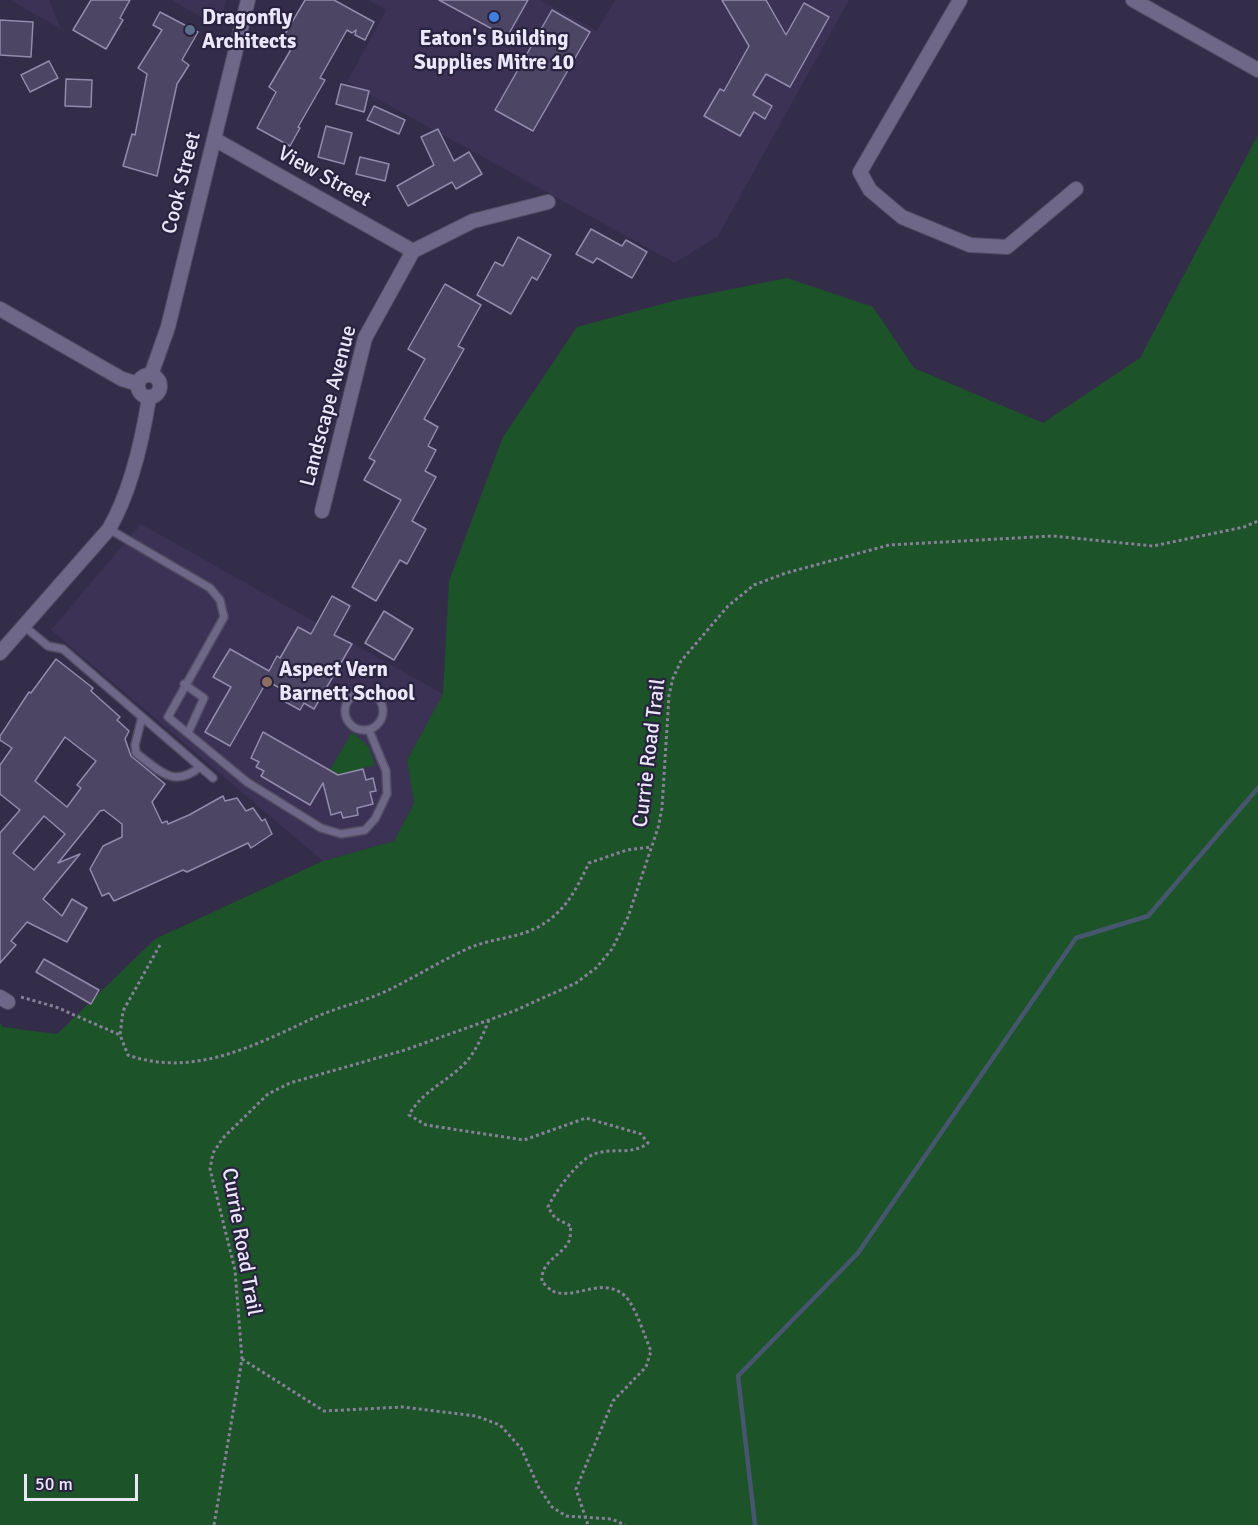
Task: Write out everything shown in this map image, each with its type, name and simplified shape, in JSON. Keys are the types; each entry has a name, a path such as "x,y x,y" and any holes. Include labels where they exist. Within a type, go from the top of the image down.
{"street":[{"name":"Cook Street","path":"151,375 168,327 248,0"},
{"path":"960,0 860,172 870,190 902,217 970,244 1007,247 1076,189"},
{"path":"1133,0 1258,70"},
{"name":"View Street","path":"214,140 414,251"},
{"path":"414,251 473,221 548,202"},
{"name":"Landscape Avenue","path":"322,511 365,338 414,251"},
{"path":"0,309 122,379 138,384"},
{"path":"151,375 160,382 160,389 156,395 149,398 140,394 138,384 144,376 151,375"},
{"path":"0,653 109,529 126,495 149,398"}],"lane":[{"path":"109,529 210,588 220,600 224,617 184,684 168,717 247,782 321,828 341,834 365,830 375,819 387,794 386,771 369,730"},
{"path":"25,627 48,646 63,649 213,778"},
{"path":"184,684 204,698 188,733"},
{"path":"359,693 372,694 382,704 383,717 375,728 369,730 356,729 346,719 345,706 348,700 359,693"},
{"path":"142,717 136,753 164,774 177,778 191,774 200,767"}],"path":[{"name":"Currie Road Trail","path":"214,1525 242,1359 235,1270 210,1169 213,1153 223,1138 268,1094 290,1083 405,1050 489,1020 576,983 596,968 612,949 628,917 662,808 669,695 673,678 681,662 728,606 754,585 786,573 889,545 1053,536 1153,546 1244,527 1258,521"},
{"path":"160,945 128,999 121,1020 120,1035 128,1055 152,1063 224,1057 245,1050 321,1014 383,993 469,948 518,937 542,925 571,901 589,863 627,850 651,847"},
{"path":"4,999 24,996 56,1007 120,1035"},
{"path":"489,1020 480,1042 462,1067 416,1102 409,1115 426,1125 524,1140 586,1118 641,1134 648,1143 639,1151 593,1154 554,1194 548,1208 555,1218 571,1226 569,1241 541,1273 542,1282 553,1291 570,1292 598,1287 615,1289 627,1297 651,1351 646,1367 613,1401 576,1489 588,1525"},
{"path":"242,1359 324,1411 403,1407 477,1416 500,1425 521,1448 539,1488 552,1507 566,1516 612,1520 626,1525"}],"shaded area":[{"path":"10,0 49,0 61,29"},
{"path":"172,0 226,0 219,28"},
{"path":"369,0 540,0 597,31 615,0 849,0 718,236 675,263 347,82 386,10"},
{"name":"Aspect Vern Barnett School","path":"141,524 443,694 407,760 414,803 394,841 323,861 51,630"}],"green space":[{"path":"1258,135 1258,1525 0,1525 0,1023 3,1027 57,1034 155,939 323,861 394,841 414,803 407,760 443,694 449,581 503,437 577,327 677,300 787,278 873,307 914,368 1043,423 1140,358"},
{"path":"352,732 368,746 375,765 325,778"}],"building":[{"path":"91,0 130,0 120,18 123,20 106,49 73,30"},
{"path":"305,0 334,0 374,22 365,40 355,35 356,30 352,33 347,30 320,78 325,80 298,127 300,128 290,146 257,128 276,92 269,87 293,46 282,39"},
{"name":"Eaton's Building Supplies Mitre 10","path":"439,0 528,0 507,37"},
{"path":"722,0 766,0 786,35 804,3 829,17 790,87 766,74 753,95 772,106 765,119 754,112 740,136 704,116 720,89 724,91 749,46"},
{"path":"552,10 590,32 533,131 495,110"},
{"path":"160,12 198,32 182,60 189,65 177,84 157,176 123,166 132,134 135,135 147,74 138,68 162,30 153,25"},
{"path":"0,20 33,22 31,57 0,55"},
{"path":"49,61 58,78 30,92 21,75"},
{"path":"66,79 92,80 91,107 65,106"},
{"path":"341,84 369,91 364,112 336,104"},
{"path":"374,106 405,120 399,134 367,120"},
{"path":"326,126 352,133 344,164 318,157"},
{"path":"438,129 454,161 469,152 482,174 456,189 452,182 408,206 397,186 434,165 421,137"},
{"path":"360,157 389,164 385,181 356,174"},
{"path":"591,229 622,246 626,240 647,252 632,278 597,258 593,263 576,254"},
{"path":"518,237 551,255 537,280 532,277 511,314 477,295 495,262 503,266"},
{"path":"445,284 481,305 458,346 464,349 424,419 438,427 428,446 436,450 425,471 436,477 412,521 426,529 407,564 400,560 376,601 352,587 401,500 364,480 375,461 369,458 425,359 408,349"},
{"path":"332,596 350,606 334,635 352,644 314,709 304,703 300,710 282,700 287,692 267,681 230,746 205,732 231,687 213,677 230,649 269,671 277,656 280,658 298,627 311,634"},
{"path":"384,611 413,629 394,660 365,643"},
{"path":"56,659 93,688 91,691 120,717 117,720 129,731 125,739 131,756 165,784 152,802 162,823 167,821 168,824 189,815 223,796 225,801 237,798 246,811 253,808 262,821 265,819 272,834 251,848 248,843 187,872 183,870 114,901 109,893 102,896 90,869 103,846 122,837 122,824 104,810 100,811 58,863 80,854 43,899 62,916 72,899 87,908 67,942 27,922 11,941 16,945 0,963 0,833 20,810 0,794 0,765 12,748 0,740 0,736 29,692 31,693","holes":["65,737 96,761 77,785 81,788 67,807 35,781","44,816 65,834 34,870 13,853"]},
{"path":"263,732 338,775 363,769 366,780 373,778 376,791 370,792 373,804 357,808 358,815 343,818 341,812 331,815 323,783 310,805 261,776 264,771 256,767 259,762 251,758"},
{"path":"44,959 99,990 91,1004 36,972"}],"waterway":[{"path":"755,1525 738,1376 858,1253 1076,938 1148,916 1258,788"}],"place":[{"name":"Eaton's Building Supplies Mitre 10","path":"494,17"},
{"name":"Dragonfly Architects","path":"190,30"},
{"name":"Aspect Vern Barnett School","path":"267,682"}]}
